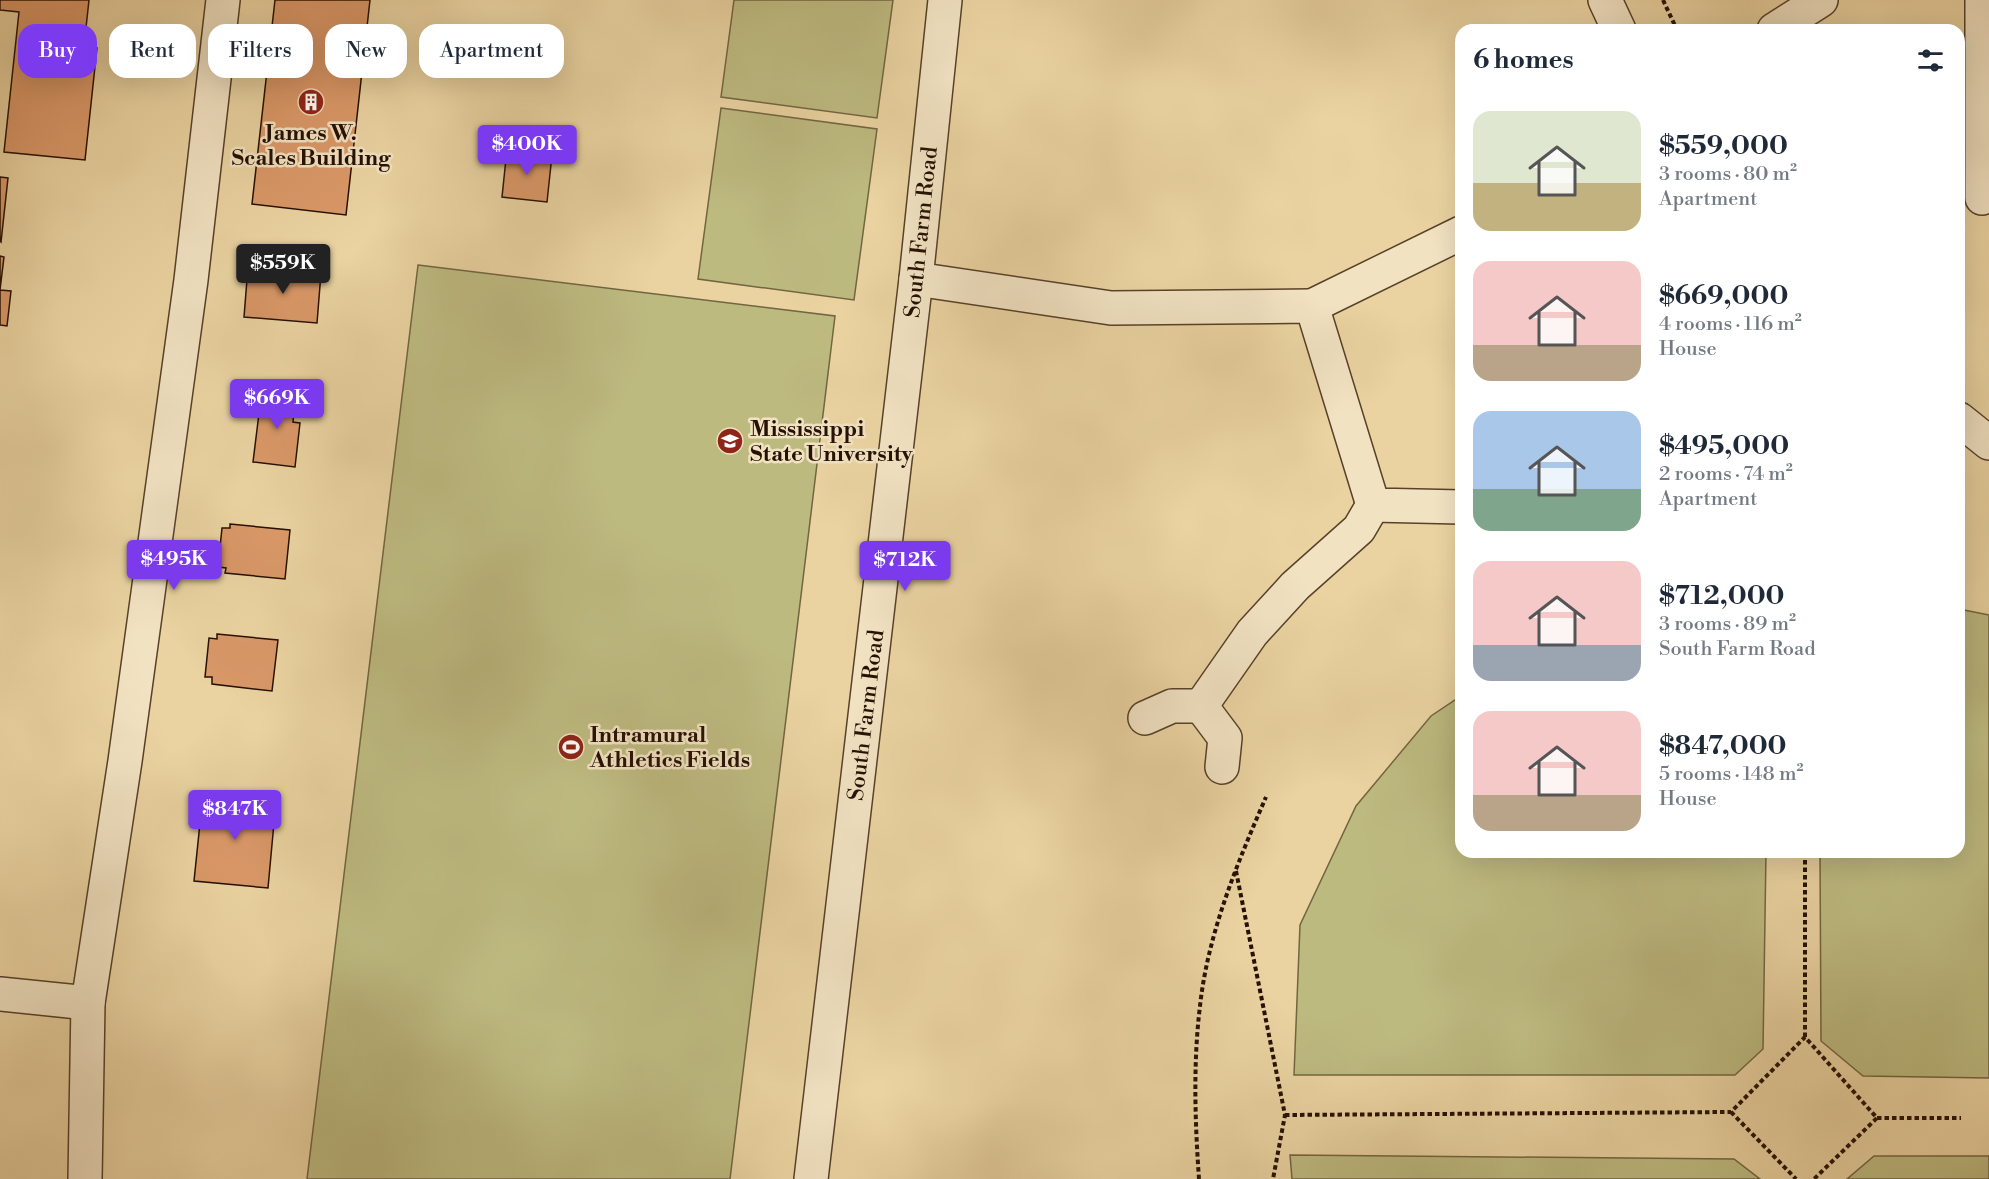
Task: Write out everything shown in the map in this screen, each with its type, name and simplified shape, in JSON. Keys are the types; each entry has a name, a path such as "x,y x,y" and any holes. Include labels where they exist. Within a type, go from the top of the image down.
{"street":[{"path":"85,1179 88,1003 125,761 191,280 223,0"},
{"name":"South Farm Road","path":"811,1179 916,279 945,0"},
{"path":"1605,0 1616,24"},
{"path":"1783,24 1821,0"},
{"path":"1982,0 1982,198"},
{"path":"916,279 1111,308 1311,306 1455,236"},
{"path":"1201,706 1252,633 1295,586 1359,529 1373,505 1311,306"},
{"path":"1965,424 1989,443"},
{"path":"1373,505 1455,507"},
{"path":"1145,718 1172,706 1201,706"},
{"path":"1201,706 1225,738 1222,766"},
{"path":"0,994 88,1003"}],"path":[{"path":"1663,0 1674,24"},
{"path":"1199,1179 1195,1080 1200,1005 1213,941 1235,869 1266,797"},
{"path":"1805,858 1805,1037 1877,1118"},
{"path":"1235,869 1285,1115 1273,1179"},
{"path":"1285,1115 1731,1113 1805,1037"},
{"path":"1731,1113 1796,1179"},
{"path":"1814,1179 1877,1118 1961,1118"}],"shaded area":[{"path":"734,0 893,0 877,118 721,97"},
{"path":"721,108 877,129 854,300 698,279"},
{"name":"Intramural Athletics Fields","path":"418,265 835,316 730,1179 307,1179"},
{"path":"1965,610 1989,615 1989,1078 1863,1076 1821,1041 1820,858 1965,858"},
{"path":"1455,700 1455,858 1766,858 1763,1049 1735,1075 1294,1075 1300,925 1356,806 1431,716"},
{"path":"1290,1155 1734,1159 1760,1179 1292,1179"},
{"path":"1874,1156 1989,1156 1989,1179 1847,1179"}],"building":[{"path":"0,0 89,0 86,24 18,24 18,78 94,78 85,160 4,152 19,12 0,10"},
{"name":"James W. Scales Building","path":"275,0 370,0 367,24 325,24 325,78 361,78 346,215 252,204 266,78 313,78 313,24 272,24"},
{"path":"507,149 552,155 547,202 502,197"},
{"path":"0,177 8,178 1,242 0,241"},
{"path":"0,256 4,257 0,290"},
{"path":"248,267 321,273 317,323 244,317"},
{"path":"0,290 11,291 7,326 0,325"},
{"path":"262,389 296,393 293,422 300,423 295,467 253,462"},
{"path":"230,524 290,530 285,579 225,573 226,568 218,567 222,528 230,528"},
{"path":"217,634 278,640 272,691 212,684 212,677 205,677 209,638 217,639"},
{"path":"203,794 276,801 268,888 194,881"}],"place":[{"name":"James W. Scales Building","path":"311,102"},
{"name":"Mississippi State University","path":"730,441"},
{"name":"Intramural Athletics Fields","path":"571,747"}]}
